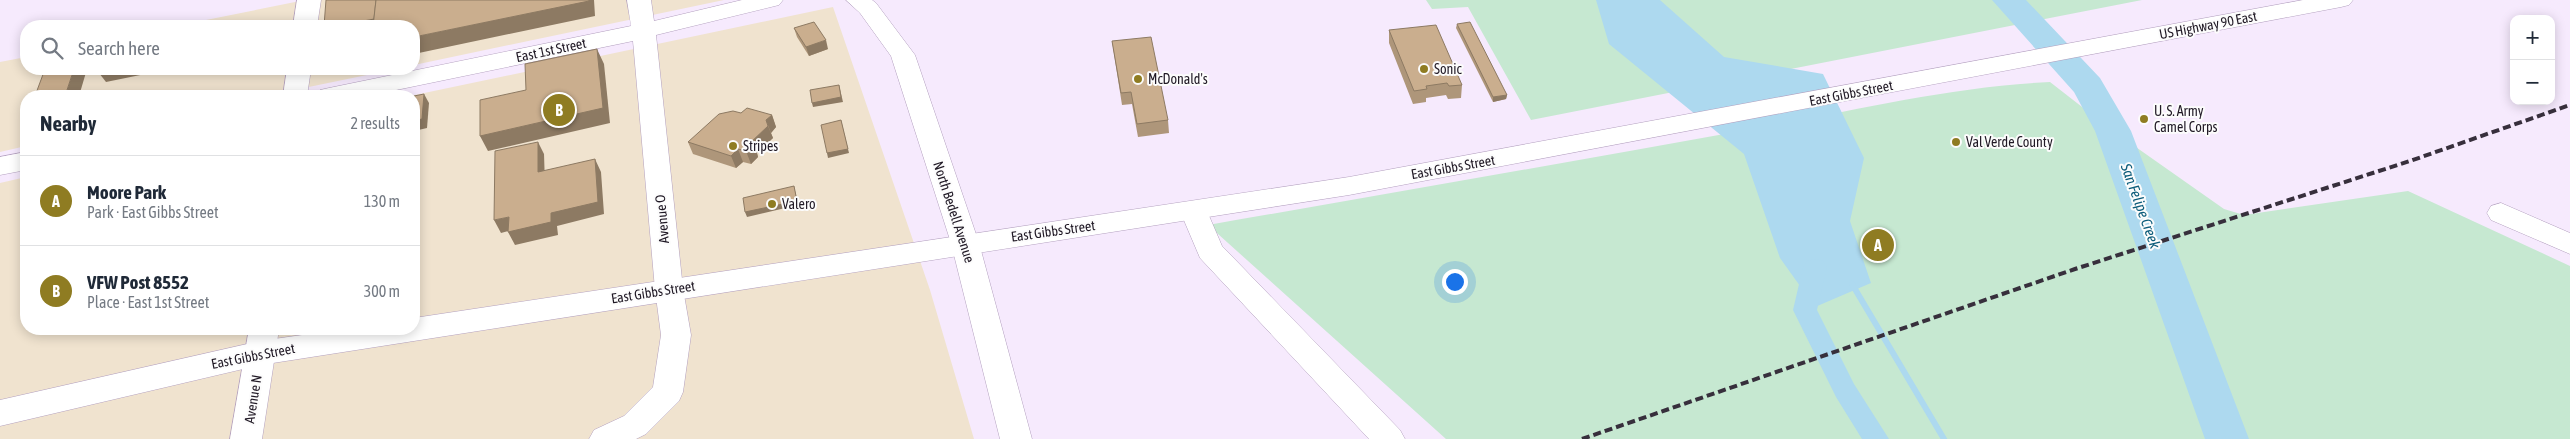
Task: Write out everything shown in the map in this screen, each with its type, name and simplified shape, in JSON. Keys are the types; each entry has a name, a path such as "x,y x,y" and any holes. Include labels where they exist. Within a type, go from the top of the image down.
{"main road":[{"path":"306,20 309,0"},
{"name":"Avenue O","path":"605,439 635,425 668,392 676,335 669,289 644,30 639,0"},
{"name":"East 1st Street","path":"358,90 644,30 772,0"},
{"name":"North Bedell Avenue","path":"858,0 868,8 903,55 965,243 1016,439"},
{"name":"US Highway 90 East","path":"2106,44 2340,0"},
{"name":"East Gibbs Street","path":"420,321 669,289 965,243 1194,211 1464,166 2106,44"},
{"path":"296,90 298,75"},
{"path":"0,166 20,162"},
{"path":"1194,211 1210,251 1388,439"},
{"path":"2501,213 2570,244"},
{"name":"East Gibbs Street","path":"0,413 262,341 309,335"},
{"name":"Avenue N","path":"246,439 262,341"}],"shaded area":[{"path":"305,0 724,0 420,64 420,20 206,20"},
{"path":"833,7 930,290 974,439 0,439 0,183 20,178 20,335 420,335 420,94"},
{"path":"20,58 20,75 367,75 294,90 20,90 20,147 0,152 0,62"}],"green space":[{"path":"1426,0 2142,0 1531,120 1468,7 1432,9"},
{"path":"2050,82 2113,131 2224,209 2244,215 2408,191 2570,266 2570,439 1446,439 1208,225 1741,131 1933,95 1972,89"}],"water":[{"path":"1596,0 1660,0 1724,57 1823,74 1864,158 1850,221 1871,283 1815,307 1780,258 1744,154 1609,44"}],"building":[{"path":"326,0 376,0 374,19 324,20"},
{"path":"376,0 589,0 420,36 420,20 374,20"},
{"path":"814,22 826,40 806,47 794,28"},
{"path":"1470,22 1507,95 1493,97 1457,24"},
{"name":"Sonic","path":"1436,25 1462,85 1449,86 1447,83 1426,86 1427,89 1414,91 1389,30"},
{"name":"McDonald's","path":"1151,37 1168,120 1137,124 1131,92 1121,93 1112,41"},
{"path":"597,49 603,108 480,136 480,100 526,90 525,64"},
{"path":"43,75 72,75 67,90 37,90"},
{"path":"839,85 841,97 812,103 810,90"},
{"path":"424,94 422,119 420,120 420,95"},
{"path":"747,108 772,115 766,120 768,126 750,143 754,144 746,151 738,149 731,156 688,142 719,114 733,111 741,113"},
{"name":"Valero","path":"841,120 848,149 827,153 821,125"},
{"path":"538,142 538,172 595,159 598,202 551,213 551,222 508,232 509,217 494,220 495,151"},
{"name":"Valero","path":"794,186 797,201 745,212 743,198"}],"waterway":[{"name":"San Felipe Creek","path":"2008,0 2088,86 2113,131 2227,439"},
{"path":"1815,267 1805,310 1845,390 1876,439"},
{"path":"1852,284 1944,439"}],"railway":[{"path":"1582,439 2075,269 2410,161 2570,105"}],"place":[{"name":"Sonic","path":"1424,69"},
{"name":"McDonald's","path":"1138,79"},
{"name":"VFW Post 8552","path":"559,110"},
{"name":"U. S. Army Camel Corps","path":"2144,119"},
{"name":"Val Verde County","path":"1956,142"},
{"name":"Stripes","path":"733,146"},
{"name":"Valero","path":"772,204"},
{"name":"Moore Park","path":"1878,245"}]}
